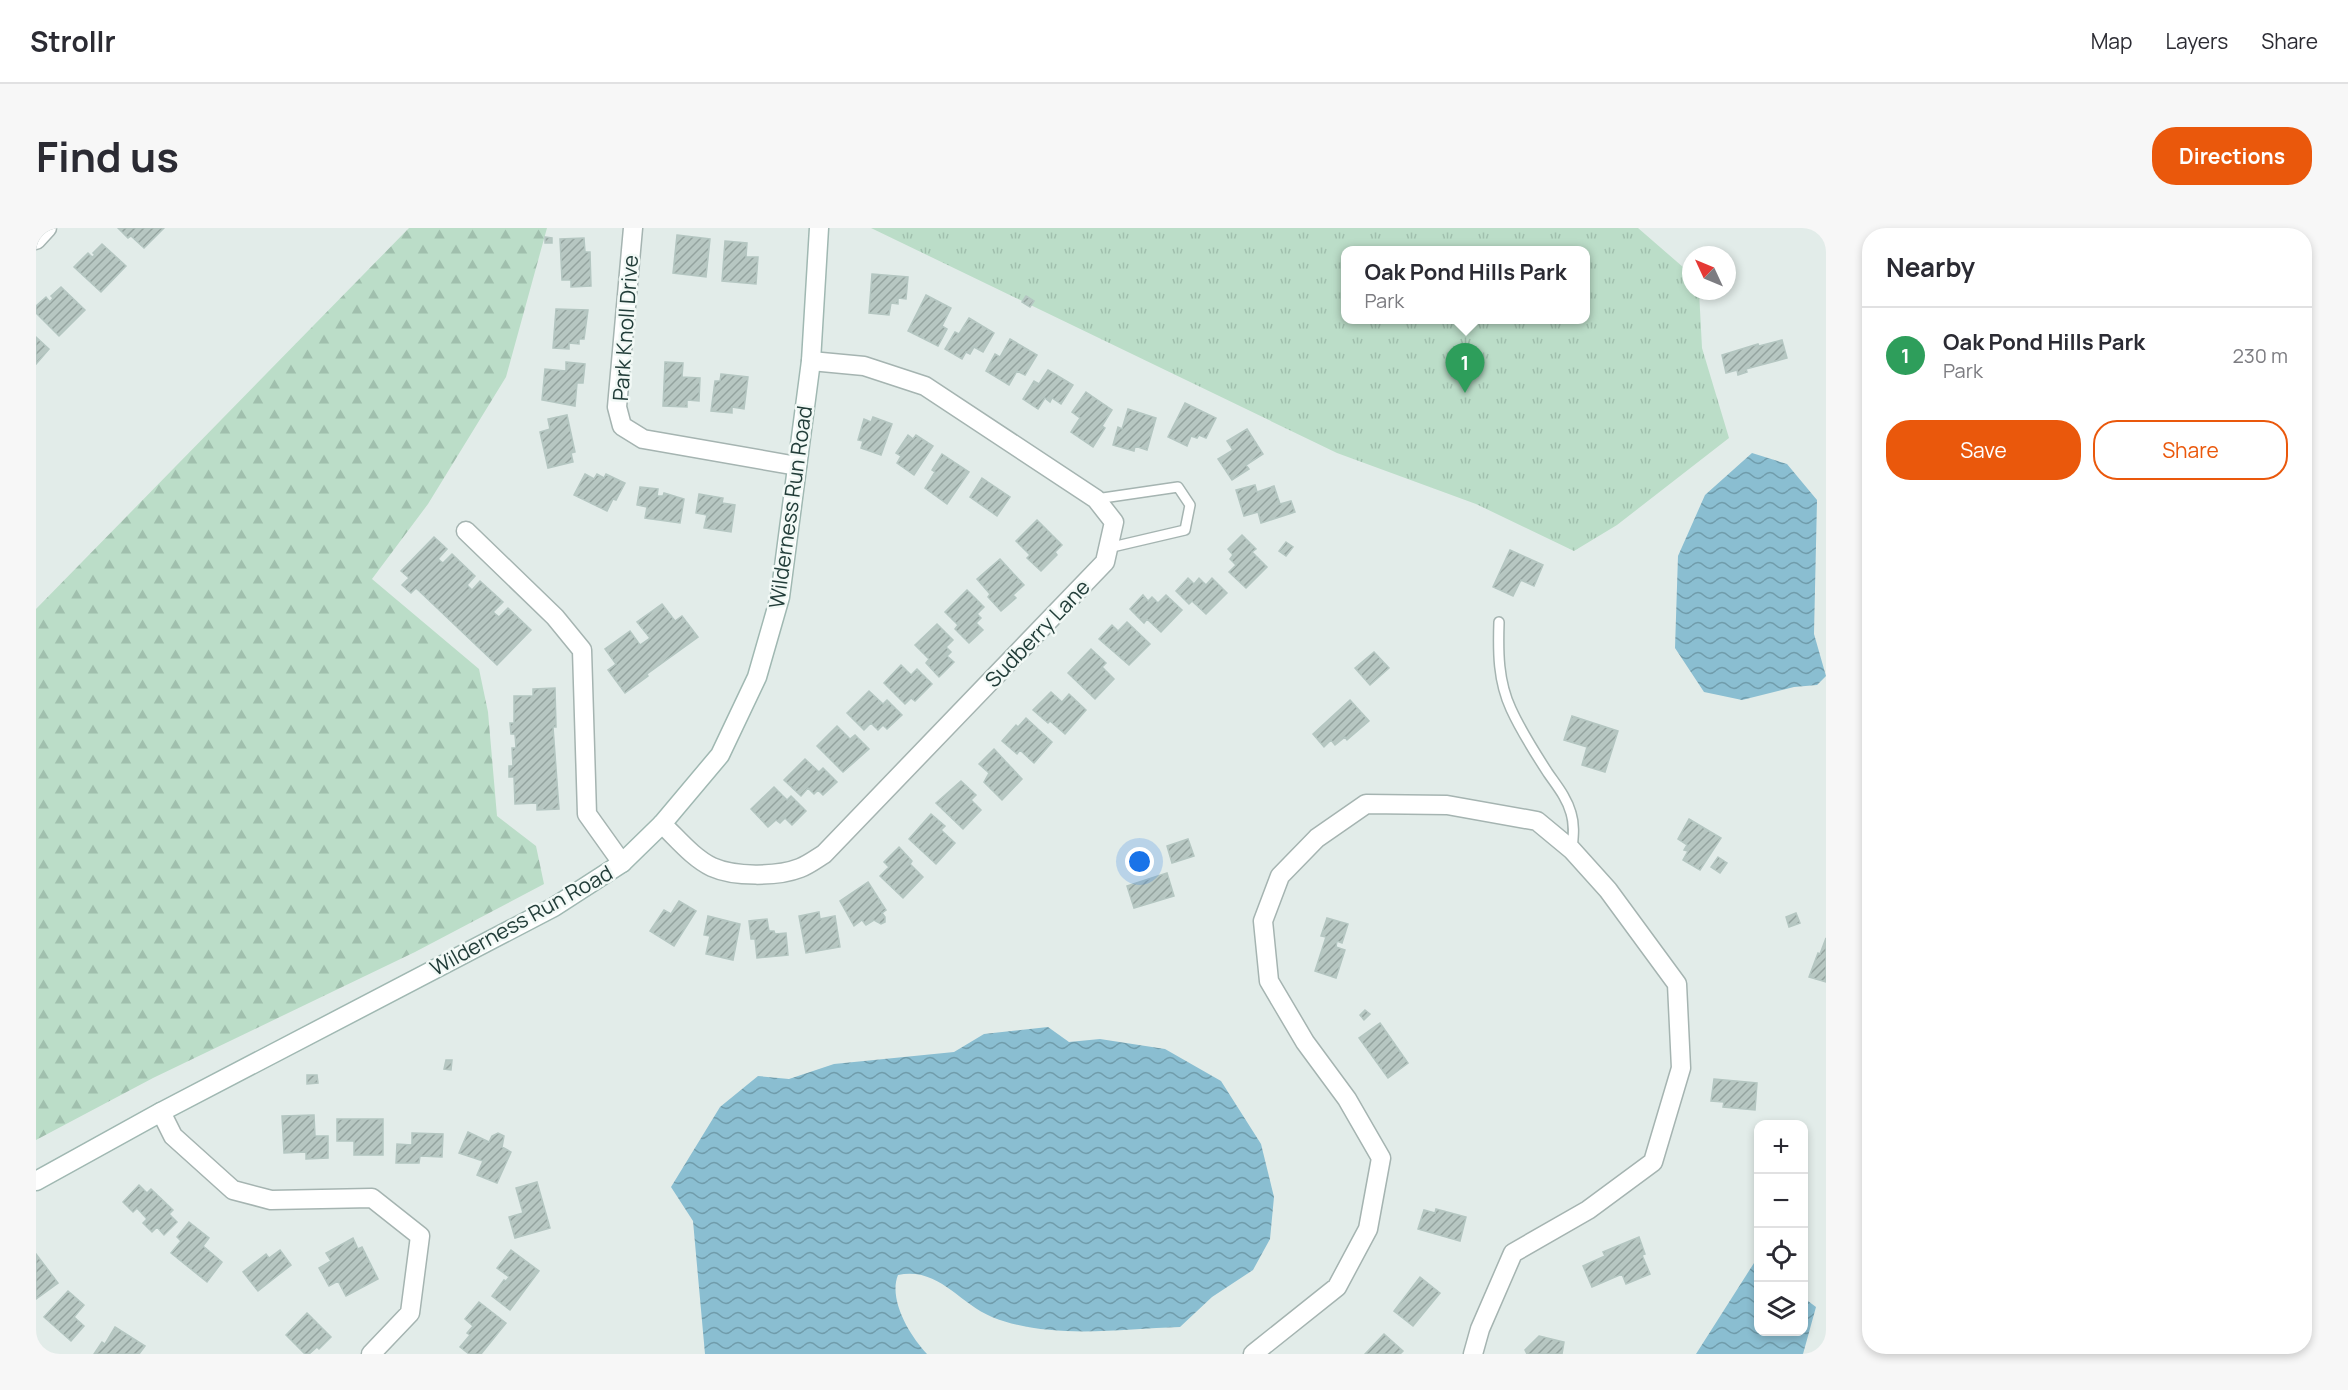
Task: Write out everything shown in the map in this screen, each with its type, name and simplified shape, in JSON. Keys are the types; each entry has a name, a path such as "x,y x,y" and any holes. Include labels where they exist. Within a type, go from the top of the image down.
{"street":[{"path":"36,240 47,228"},
{"name":"Park Knoll Drive","path":"633,228 617,407 622,426 643,439 797,466"},
{"name":"Wilderness Run Road","path":"36,1180 554,907 622,863 662,824 720,755 757,677 780,597 811,360 819,228"},
{"name":"Sudberry Lane","path":"662,824 710,866 727,873 782,872 800,868 824,854 1105,562 1114,522 1096,499 925,386 864,366 811,360"},
{"path":"466,531 555,617 582,650 586,814 622,863"},
{"path":"1253,1354 1337,1287 1368,1229 1381,1158 1347,1099 1305,1042 1269,981 1263,921 1280,876 1317,838 1366,804 1447,805 1537,821 1572,850 1608,890 1677,984 1681,1068 1653,1162 1588,1210 1513,1253 1480,1329 1473,1354"},
{"path":"161,1113 173,1136 233,1190 271,1200 372,1198 420,1236 410,1314 371,1354"}],"lane":[{"path":"1096,499 1178,487 1190,505 1185,530 1108,548"},
{"path":"1499,622 1498,654 1501,678 1510,708 1525,736 1564,795 1571,814 1574,832 1572,850"}],"green space":[{"path":"409,228 547,228 506,377 428,504 372,579 479,669 488,712 497,816 536,846 544,884 415,952 153,1078 36,1140 36,609"},
{"path":"871,228 1638,228 1682,266 1682,300 1699,300 1702,348 1729,438 1617,525 1574,551 1476,504 1337,453"}],"water":[{"path":"1752,453 1787,464 1817,500 1814,634 1826,676 1817,685 1794,687 1742,700 1704,692 1675,648 1678,556 1705,495"},
{"path":"1048,1027 1069,1042 1100,1039 1165,1049 1221,1081 1261,1144 1274,1197 1270,1239 1253,1270 1212,1297 1180,1327 1109,1331 1061,1331 1014,1324 980,1311 937,1281 912,1274 898,1275 896,1295 902,1317 914,1338 927,1354 705,1354 693,1221 671,1187 720,1107 758,1076 789,1079 834,1064 954,1052 984,1034"},
{"path":"1754,1263 1754,1336 1808,1336 1803,1354 1696,1354"},
{"path":"1808,1301 1816,1307 1808,1336"}],"building":[{"path":"118,228 164,228 144,248 131,236 128,238"},
{"path":"677,235 710,239 706,277 673,273"},
{"path":"545,237 552,238 552,243 545,243"},
{"path":"584,238 585,252 590,252 591,286 571,287 571,280 562,280 560,239"},
{"path":"725,241 747,243 746,257 758,257 756,284 722,281"},
{"path":"102,244 126,266 101,292 74,267 88,253 92,257 95,255 93,253"},
{"path":"872,274 908,277 906,299 898,298 898,304 891,303 889,315 869,313"},
{"path":"61,287 85,310 59,336 36,313 36,306 46,297 50,302 53,298 51,296"},
{"path":"926,295 951,308 942,326 947,329 938,346 908,331"},
{"path":"1026,296 1034,301 1030,307 1022,302"},
{"path":"556,309 588,310 584,339 579,339 579,344 569,343 569,349 553,348"},
{"path":"969,318 994,333 983,352 974,347 970,354 966,352 962,359 945,349 955,332 959,334"},
{"path":"36,337 49,349 36,364"},
{"path":"1010,339 1037,355 1025,375 1017,371 1009,385 986,371 995,354 1000,357"},
{"path":"1782,340 1787,358 1746,369 1747,372 1738,375 1737,370 1726,373 1722,355 1758,344 1759,346"},
{"path":"566,362 585,364 583,383 577,383 575,406 542,400 545,369 566,371"},
{"path":"665,362 683,363 682,377 700,378 699,401 687,400 687,407 663,406"},
{"path":"1048,370 1073,385 1061,404 1052,398 1050,402 1045,398 1038,409 1023,399 1034,381 1039,384"},
{"path":"721,374 748,377 744,409 732,407 732,413 711,411 715,381 720,381"},
{"path":"1086,392 1112,410 1102,426 1105,428 1093,447 1071,432 1080,418 1072,412"},
{"path":"1185,403 1216,418 1206,438 1199,435 1197,438 1191,436 1187,446 1168,437"},
{"path":"1128,409 1156,418 1147,450 1135,446 1134,451 1113,445 1118,427 1122,429"},
{"path":"567,415 575,452 571,453 573,462 548,468 540,432 550,429 548,419"},
{"path":"873,417 892,424 881,455 861,448 863,441 858,440 864,419 871,422"},
{"path":"1247,429 1263,454 1246,465 1249,469 1232,480 1218,459 1233,450 1227,441"},
{"path":"908,435 913,439 916,435 933,446 914,475 897,463 901,456 896,453"},
{"path":"942,454 969,472 947,504 925,488"},
{"path":"585,474 594,479 597,474 604,478 606,474 625,483 607,511 574,495"},
{"path":"982,478 1010,497 997,516 970,497"},
{"path":"1255,485 1257,492 1274,486 1280,504 1291,501 1295,512 1261,523 1258,512 1244,516 1236,490"},
{"path":"640,487 658,489 657,496 663,496 664,493 684,499 680,523 645,518 647,507 637,505"},
{"path":"699,494 723,498 722,503 735,505 731,532 704,528 707,515 696,513"},
{"path":"1037,520 1062,545 1055,552 1057,555 1041,571 1027,558 1030,555 1016,541"},
{"path":"1242,535 1256,549 1252,552 1267,567 1246,588 1229,572 1236,565 1230,559 1233,555 1228,549"},
{"path":"434,537 447,549 438,559 443,563 452,554 475,576 467,585 472,590 480,581 503,602 493,612 499,617 508,608 531,630 497,665 416,588 411,593 402,585 409,578 401,571"},
{"path":"1286,542 1293,547 1286,556 1279,551"},
{"path":"1510,550 1543,565 1534,586 1521,580 1513,596 1493,587"},
{"path":"1000,559 1024,585 1013,595 1016,598 1001,611 988,597 990,594 977,579"},
{"path":"1188,578 1194,584 1199,578 1206,585 1212,578 1227,593 1206,614 1192,601 1189,604 1176,591"},
{"path":"967,590 984,607 977,614 981,618 976,623 983,630 969,643 955,629 958,625 945,612"},
{"path":"1143,595 1148,601 1152,597 1158,603 1166,595 1182,610 1161,632 1147,619 1144,623 1130,609"},
{"path":"662,604 675,621 682,616 698,637 625,693 608,670 616,664 605,649 630,631 640,645 650,638 637,622"},
{"path":"1127,622 1150,644 1129,665 1099,639 1112,625 1118,631"},
{"path":"937,624 953,640 946,647 951,652 947,656 954,662 939,677 926,663 929,659 915,645"},
{"path":"1091,649 1106,663 1102,667 1114,679 1095,699 1068,673"},
{"path":"1374,652 1389,668 1370,685 1355,668"},
{"path":"901,665 911,675 917,669 932,684 915,701 911,698 905,704 884,683"},
{"path":"555,688 556,727 553,727 559,809 537,810 537,803 515,804 514,777 509,777 509,766 513,766 512,748 516,748 515,734 511,734 510,723 514,723 514,696 533,696 533,689"},
{"path":"869,691 883,704 887,700 902,715 887,729 883,725 878,730 871,723 864,730 847,713"},
{"path":"1051,692 1062,702 1069,694 1086,710 1065,734 1033,710"},
{"path":"1350,700 1369,721 1347,740 1345,737 1335,745 1331,740 1324,747 1313,734"},
{"path":"1572,716 1618,731 1605,772 1582,765 1587,747 1564,740"},
{"path":"1026,718 1052,742 1034,763 1020,750 1017,754 1002,741 1016,725 1018,727"},
{"path":"837,726 850,739 855,735 869,749 843,772 817,746"},
{"path":"994,749 1022,779 1002,800 984,782 989,773 979,764"},
{"path":"805,759 819,772 823,768 837,782 823,795 818,790 814,794 808,788 801,796 784,780"},
{"path":"961,781 976,795 971,800 981,810 963,829 936,803"},
{"path":"774,787 787,800 791,796 806,811 792,825 785,818 780,823 776,820 768,827 751,809"},
{"path":"931,814 945,826 941,830 955,843 936,864 909,839"},
{"path":"1689,819 1721,838 1700,870 1683,860 1688,851 1684,850 1687,845 1678,839"},
{"path":"1188,839 1194,856 1172,863 1167,846"},
{"path":"899,847 912,861 910,864 923,877 903,898 880,876 889,867 884,862"},
{"path":"1718,857 1727,863 1720,873 1711,867"},
{"path":"1167,873 1174,896 1134,908 1127,886"},
{"path":"868,882 886,910 882,913 885,922 881,924 874,920 866,925 862,920 854,926 840,901"},
{"path":"679,901 696,911 674,946 650,931 664,910 671,914"},
{"path":"819,912 820,919 835,916 840,947 806,953 799,916"},
{"path":"1796,913 1800,923 1789,927 1786,917"},
{"path":"708,916 740,924 733,960 706,954 710,936 704,935"},
{"path":"1327,918 1348,924 1342,943 1337,941 1336,947 1345,950 1336,978 1315,971 1326,937 1321,936"},
{"path":"767,919 769,931 774,931 775,934 786,933 788,955 757,958 755,939 751,939 749,921"},
{"path":"1826,938 1826,982 1809,977"},
{"path":"1365,1010 1370,1014 1364,1020 1360,1015"},
{"path":"1380,1023 1408,1063 1388,1078 1359,1038"},
{"path":"446,1060 452,1060 451,1070 444,1069"},
{"path":"307,1075 317,1075 318,1083 307,1084"},
{"path":"1714,1079 1757,1083 1755,1110 1723,1107 1724,1102 1711,1101"},
{"path":"314,1115 315,1136 328,1136 328,1158 306,1159 306,1152 284,1153 282,1116"},
{"path":"337,1119 383,1119 383,1155 354,1155 354,1141 337,1141"},
{"path":"468,1132 489,1142 492,1136 498,1133 504,1136 502,1147 511,1152 497,1183 477,1175 483,1161 459,1153"},
{"path":"412,1133 443,1134 442,1157 420,1156 419,1163 396,1163 397,1144 412,1145"},
{"path":"537,1182 550,1228 515,1238 509,1217 523,1213 516,1188"},
{"path":"139,1185 147,1193 151,1189 173,1210 169,1214 177,1222 164,1235 157,1227 152,1232 143,1223 147,1219 137,1208 133,1212 123,1202"},
{"path":"1436,1209 1466,1217 1460,1241 1418,1229 1424,1210 1435,1213"},
{"path":"189,1222 209,1238 203,1246 222,1262 207,1282 171,1253 181,1241 177,1237"},
{"path":"1639,1237 1645,1254 1642,1255 1650,1274 1626,1284 1622,1274 1592,1287 1583,1266 1605,1256 1603,1252"},
{"path":"353,1238 358,1249 362,1247 378,1279 346,1296 338,1281 329,1286 319,1268 331,1261 326,1253"},
{"path":"280,1250 291,1265 258,1291 243,1272 266,1254 269,1258"},
{"path":"511,1250 539,1271 510,1310 492,1296 509,1277 497,1268"},
{"path":"36,1254 58,1283 36,1299"},
{"path":"1420,1277 1440,1293 1413,1326 1394,1311"},
{"path":"68,1291 84,1305 74,1317 84,1326 71,1341 44,1317"},
{"path":"479,1302 506,1323 481,1354 469,1354 460,1347 470,1335 467,1333 473,1326 465,1319"},
{"path":"307,1313 331,1337 319,1349 317,1347 309,1354 305,1354 286,1335"},
{"path":"115,1327 145,1346 139,1354 94,1354 102,1342 105,1344"},
{"path":"1384,1334 1403,1351 1400,1354 1365,1354"},
{"path":"1539,1336 1564,1342 1562,1354 1527,1354 1525,1350"}],"place":[{"name":"Oak Pond Hills Park","path":"1465,393"}]}
